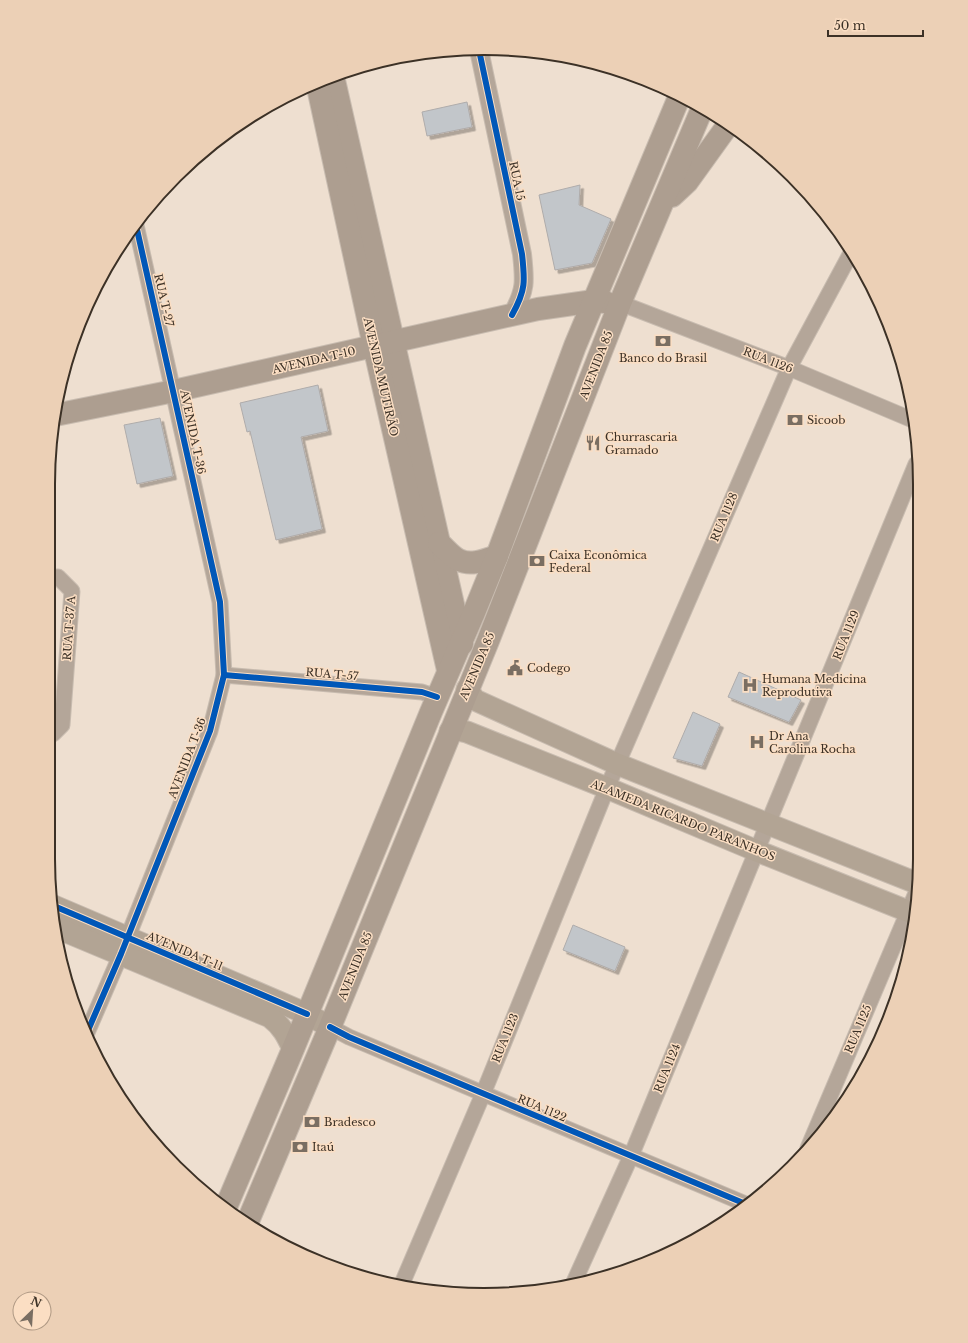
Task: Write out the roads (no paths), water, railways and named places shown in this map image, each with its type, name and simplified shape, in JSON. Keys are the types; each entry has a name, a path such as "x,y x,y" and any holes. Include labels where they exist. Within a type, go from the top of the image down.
{"main road":[{"name":"AVENIDA MUTIRÃO","path":"334,83 448,670"},
{"name":"AVENIDA MUTIRÃO","path":"318,89 384,344 439,544 465,658 344,953 352,974"},
{"path":"231,1202 496,556 575,346 678,101"},
{"name":"AVENIDA 85","path":"250,1218 352,974 467,689 488,641 620,303 662,207 700,113"},
{"path":"662,207 686,182 725,129"},
{"name":"AVENIDA T-10","path":"61,414 173,386 384,344 538,309 594,301 620,303"},
{"path":"538,309 559,316 566,322 572,329 575,346"},
{"path":"439,544 458,560 469,562 480,561 496,556"},
{"path":"467,689 475,700 617,764 912,882"},
{"name":"ALAMEDA RICARDO PARANHOS","path":"450,731 458,730 467,732 607,788 757,851 909,911"},
{"name":"AVENIDA T-11","path":"58,908 124,946 270,1017 285,1031 293,1049"},
{"name":"AVENIDA T-11","path":"61,929 124,946 307,1014 330,1027"},
{"path":"293,1049 330,1027"}],"street":[{"name":"RUA 15","path":"480,55 522,254 525,279 521,299 512,315"},
{"name":"RUA T-27","path":"138,232 173,386"},
{"name":"RUA 1128","path":"607,788 789,368 848,258"},
{"name":"RUA 1126","path":"620,303 789,368 908,418"},
{"name":"AVENIDA T-36","path":"90,1027 124,946 210,731 224,675 220,602 173,386"},
{"name":"RUA 1129","path":"757,851 913,472"},
{"name":"RUA T-37 A","path":"55,577 58,577 72,591 62,725 55,732"},
{"name":"RUA T-57","path":"224,675 422,692 437,698"},
{"name":"RUA 1123","path":"403,1280 483,1094 607,788"},
{"name":"RUA 1124","path":"576,1278 631,1156 757,851"},
{"name":"RUA 1125","path":"815,1131 908,921"},
{"name":"RUA 1122","path":"330,1027 349,1037 741,1202"}],"place":[{"name":"Banco do Brasil","path":"663,341"},
{"name":"Sicoob","path":"795,420"},
{"name":"Churrascaria Gramado","path":"593,443"},
{"name":"Caixa Econômica Federal","path":"537,561"},
{"name":"Codego","path":"515,668"},
{"name":"Humana Medicina Reprodutiva","path":"750,685"},
{"name":"Dr Ana Carolina Rocha","path":"757,742"},
{"name":"Bradesco","path":"312,1122"},
{"name":"Itaú","path":"300,1147"}]}
